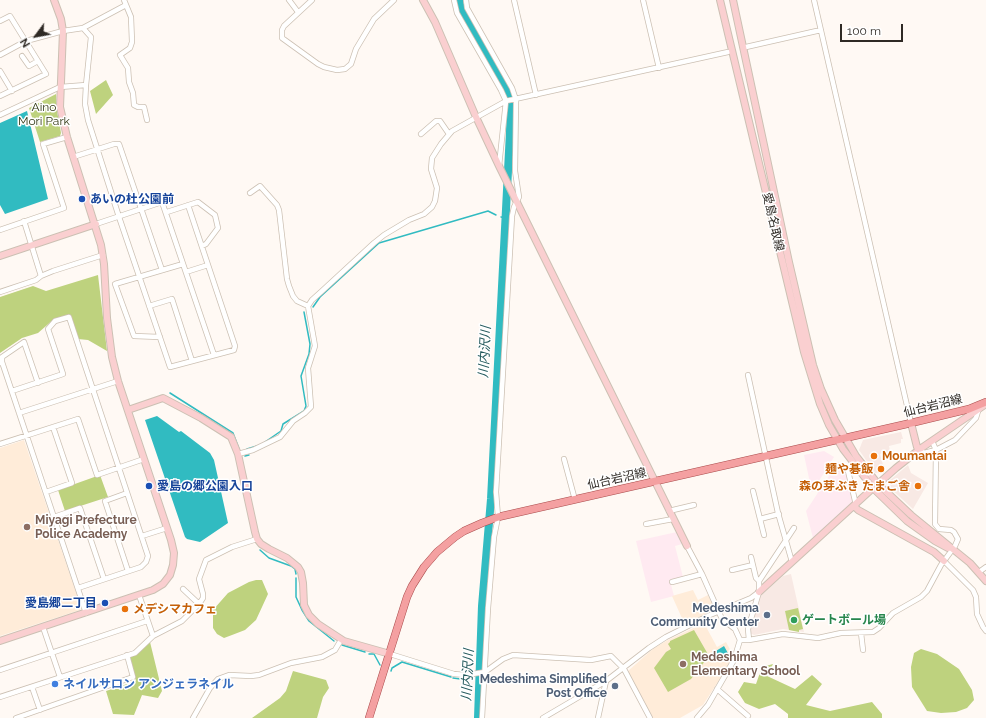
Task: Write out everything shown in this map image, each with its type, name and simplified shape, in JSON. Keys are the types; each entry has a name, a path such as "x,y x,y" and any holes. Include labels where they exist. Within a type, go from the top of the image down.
{"main road":[{"name":"仙台岩沼線","path":"369,718 407,598 421,571 445,544 464,531 496,518 911,423 983,405"}],"street":[{"path":"0,641 139,596 153,590 163,584 170,575 173,565 174,553 118,381 112,357 107,318 103,255 96,224 73,157 60,107 64,31 54,0"},
{"path":"289,0 298,12"},
{"path":"312,0 284,26 282,30 282,38 318,64 331,69 341,70 351,64 356,49 374,19 394,0"},
{"path":"423,0 435,22 476,117 515,198 673,519 702,574 722,619 735,629 740,640 734,660 708,705 697,718"},
{"path":"454,0 457,13 507,101 501,168"},
{"path":"466,0 467,8 512,88 515,100 515,162 519,197 515,198 512,216 496,492 496,518 484,672 482,718"},
{"path":"514,0 536,95"},
{"path":"643,0 659,68"},
{"name":"愛島名取線","path":"720,0 804,352 820,404 841,439"},
{"name":"愛島名取線","path":"733,0 789,262 813,365 841,439"},
{"path":"814,0 917,447 924,453 936,450 955,440 976,418 983,405"},
{"path":"0,55 26,41 64,31 83,28 125,3 131,16 132,42 130,48 120,55 128,68 129,82 133,93 134,105 144,107 147,120"},
{"path":"0,21 10,16 46,74 0,96"},
{"path":"83,28 91,37 85,104 87,113 97,150 170,367 234,350 235,346 188,205"},
{"path":"746,47 821,30"},
{"path":"238,454 253,450 280,437 293,421 311,407 308,368 315,346 308,306 312,300 374,243 390,231 409,220 424,214 432,208 435,201 437,188 431,170 432,158 452,131 507,101 728,52"},
{"path":"22,56 29,66 38,61"},
{"path":"0,71 12,91"},
{"path":"0,115 60,87 86,86"},
{"path":"421,134 436,121 440,120 449,134"},
{"path":"0,230 64,208 43,144 67,136"},
{"path":"73,157 114,144 120,144 162,270"},
{"path":"250,193 260,186 280,210 288,286 297,301 308,306"},
{"path":"0,256 162,202 167,212 214,355"},
{"path":"167,212 198,202 215,215 218,228 206,244 202,246"},
{"path":"24,221 41,276"},
{"path":"0,292 103,255"},
{"path":"160,337 134,336 115,284 183,264"},
{"path":"186,272 208,265"},
{"path":"149,306 172,299 192,361"},
{"path":"12,391 63,374 48,329 55,321 69,317 148,556 148,559 141,567 78,588"},
{"path":"38,383 24,342 2,357 1,363 12,391 86,613"},
{"path":"748,375 779,514 792,562"},
{"path":"19,413 118,381"},
{"path":"128,410 163,398 201,418 231,437 238,454 255,532 258,539 261,544 294,562 302,577 304,605 307,612 314,620 341,640 454,674 466,675 484,672 503,659 514,655 591,660 611,656 624,669 650,718"},
{"path":"543,718 606,681 666,637 751,598 896,468 983,405"},
{"path":"0,444 78,419 97,475 144,459"},
{"path":"46,492 72,482 53,427"},
{"path":"841,439 855,466 876,486 893,508 914,526 944,546 953,549 979,572 986,581"},
{"path":"740,640 749,640 783,634 818,638 841,633 875,632 893,613 921,597 927,591 958,539 957,535 951,530 939,529 935,524 936,450 932,441"},
{"path":"564,459 575,500"},
{"path":"848,471 855,505 858,510 934,552 944,561 973,590 976,597 977,614 983,628 986,631"},
{"path":"753,491 764,535"},
{"path":"127,493 105,501 128,571"},
{"path":"670,511 694,505"},
{"path":"54,517 80,508 104,579"},
{"path":"760,519 779,514"},
{"path":"646,524 673,519"},
{"path":"142,536 166,528"},
{"path":"749,640 748,629 759,592 759,581 794,528"},
{"path":"0,697 135,653 153,636 182,621 199,604 203,598 203,594 199,579 206,560 232,547 258,539"},
{"path":"751,557 756,578 759,581"},
{"path":"732,570 753,565"},
{"path":"979,572 986,567"},
{"path":"672,582 702,574"},
{"path":"183,589 199,604"},
{"path":"139,596 153,636"},
{"path":"0,670 147,621"},
{"path":"43,627 60,677"},
{"path":"861,633 863,650"},
{"path":"193,718 210,688 218,679 229,675 251,676 291,663 322,657 335,650 341,640"},
{"path":"16,718 133,677 127,655"},
{"path":"598,718 606,681"},
{"path":"32,686 40,710"},
{"path":"717,689 748,716"}],"shaded area":[{"path":"901,432 903,439 901,439 901,443 889,446 890,451 880,454 885,472 875,473 859,450 863,440"},
{"name":"Miyagi Prefecture Police Academy","path":"24,440 81,607 80,610 0,636 0,448"},
{"path":"824,451 834,457 812,492 804,455"},
{"path":"838,462 846,469 853,502 813,538 806,511"},
{"path":"908,465 911,473 928,483 913,509 890,488 889,481"},
{"path":"677,532 682,544 675,546 683,577 670,581 674,596 651,602 636,541"},
{"path":"791,574 804,632 783,629 754,635 750,633 760,596 783,576"},
{"path":"693,590 698,600 708,595 714,607 713,612 685,625 672,596"},
{"name":"Medeshima Elementary School","path":"704,623 717,647 726,642 734,657 703,705 680,718 653,718 628,671 654,648"}],"green space":[{"path":"106,80 113,95 96,114 90,91"},
{"name":"Aino Mori Park","path":"56,94 61,133 60,136 40,142 29,108"},
{"path":"98,275 107,351 88,340 78,339 70,315 54,319 38,333 22,338 0,353 0,297 33,286 46,291"},
{"path":"100,475 108,497 65,511 58,490"},
{"path":"256,580 262,580 268,594 256,620 245,630 224,638 217,634 213,628 213,610 228,593"},
{"name":"ゲートボール場","path":"798,608 803,629 799,630 799,632 789,630 785,611"},
{"path":"694,630 709,656 691,679 668,692 654,668 666,652 671,649 668,644 670,641"},
{"path":"150,642 162,691 158,698 142,695 134,715 113,714 106,691 136,681 130,659 131,656 138,653"},
{"path":"921,649 937,654 959,669 972,690 974,700 967,708 956,712 941,713 927,711 912,687 911,667 914,653"},
{"path":"773,664 767,676 795,689 812,675 822,684 806,705 830,711 872,702 882,714 882,718 788,718 788,714 775,704 759,709 745,703 738,692 744,682 756,684 762,667"},
{"path":"293,671 326,680 329,688 323,697 317,718 252,718 280,698 286,691"}],"water":[{"path":"27,111 48,199 5,214 0,205 0,123"},
{"path":"157,416 179,432 181,431 210,453 214,460 228,523 200,542 187,539 185,537 145,420"},
{"path":"724,646 729,655 715,662 711,654"}],"waterway":[{"name":"川内沢川","path":"459,0 468,21 511,97 491,499 482,606 478,718"},
{"path":"313,307 320,297 379,243 488,211 496,215"},
{"name":"川内沢川","path":"501,217 506,218"},
{"path":"265,442 281,431 283,424 304,411 306,406 301,376 309,354 310,344 304,312"},
{"path":"170,393 233,433 239,449"},
{"path":"247,449 257,446"},
{"path":"245,456 249,455"},
{"path":"260,550 269,558 291,566 295,569 296,574"},
{"path":"296,578 296,597 302,610 309,621 334,641"},
{"path":"342,645 365,652"},
{"path":"369,654 374,654 380,665"},
{"path":"391,671 392,668 402,662 451,677"},
{"path":"453,678 468,680"}],"place":[{"name":"あいの杜公園前","path":"82,199"},
{"name":"Moumantai","path":"874,456"},
{"name":"麺や碁飯","path":"881,469"},
{"name":"愛島の郷公園入口","path":"149,486"},
{"name":"森の芽ぶき たまご舎","path":"918,486"},
{"name":"Miyagi Prefecture Police Academy","path":"27,527"},
{"name":"愛島郷二丁目","path":"105,603"},
{"name":"メデシマカフェ","path":"125,609"},
{"name":"Medeshima Community Center","path":"767,615"},
{"name":"ゲートボール場","path":"794,620"},
{"name":"Medeshima Elementary School","path":"683,664"},
{"name":"ネイルサロン アンジェラネイル","path":"55,684"},
{"name":"Medeshima Simplified Post Office","path":"615,686"}]}
